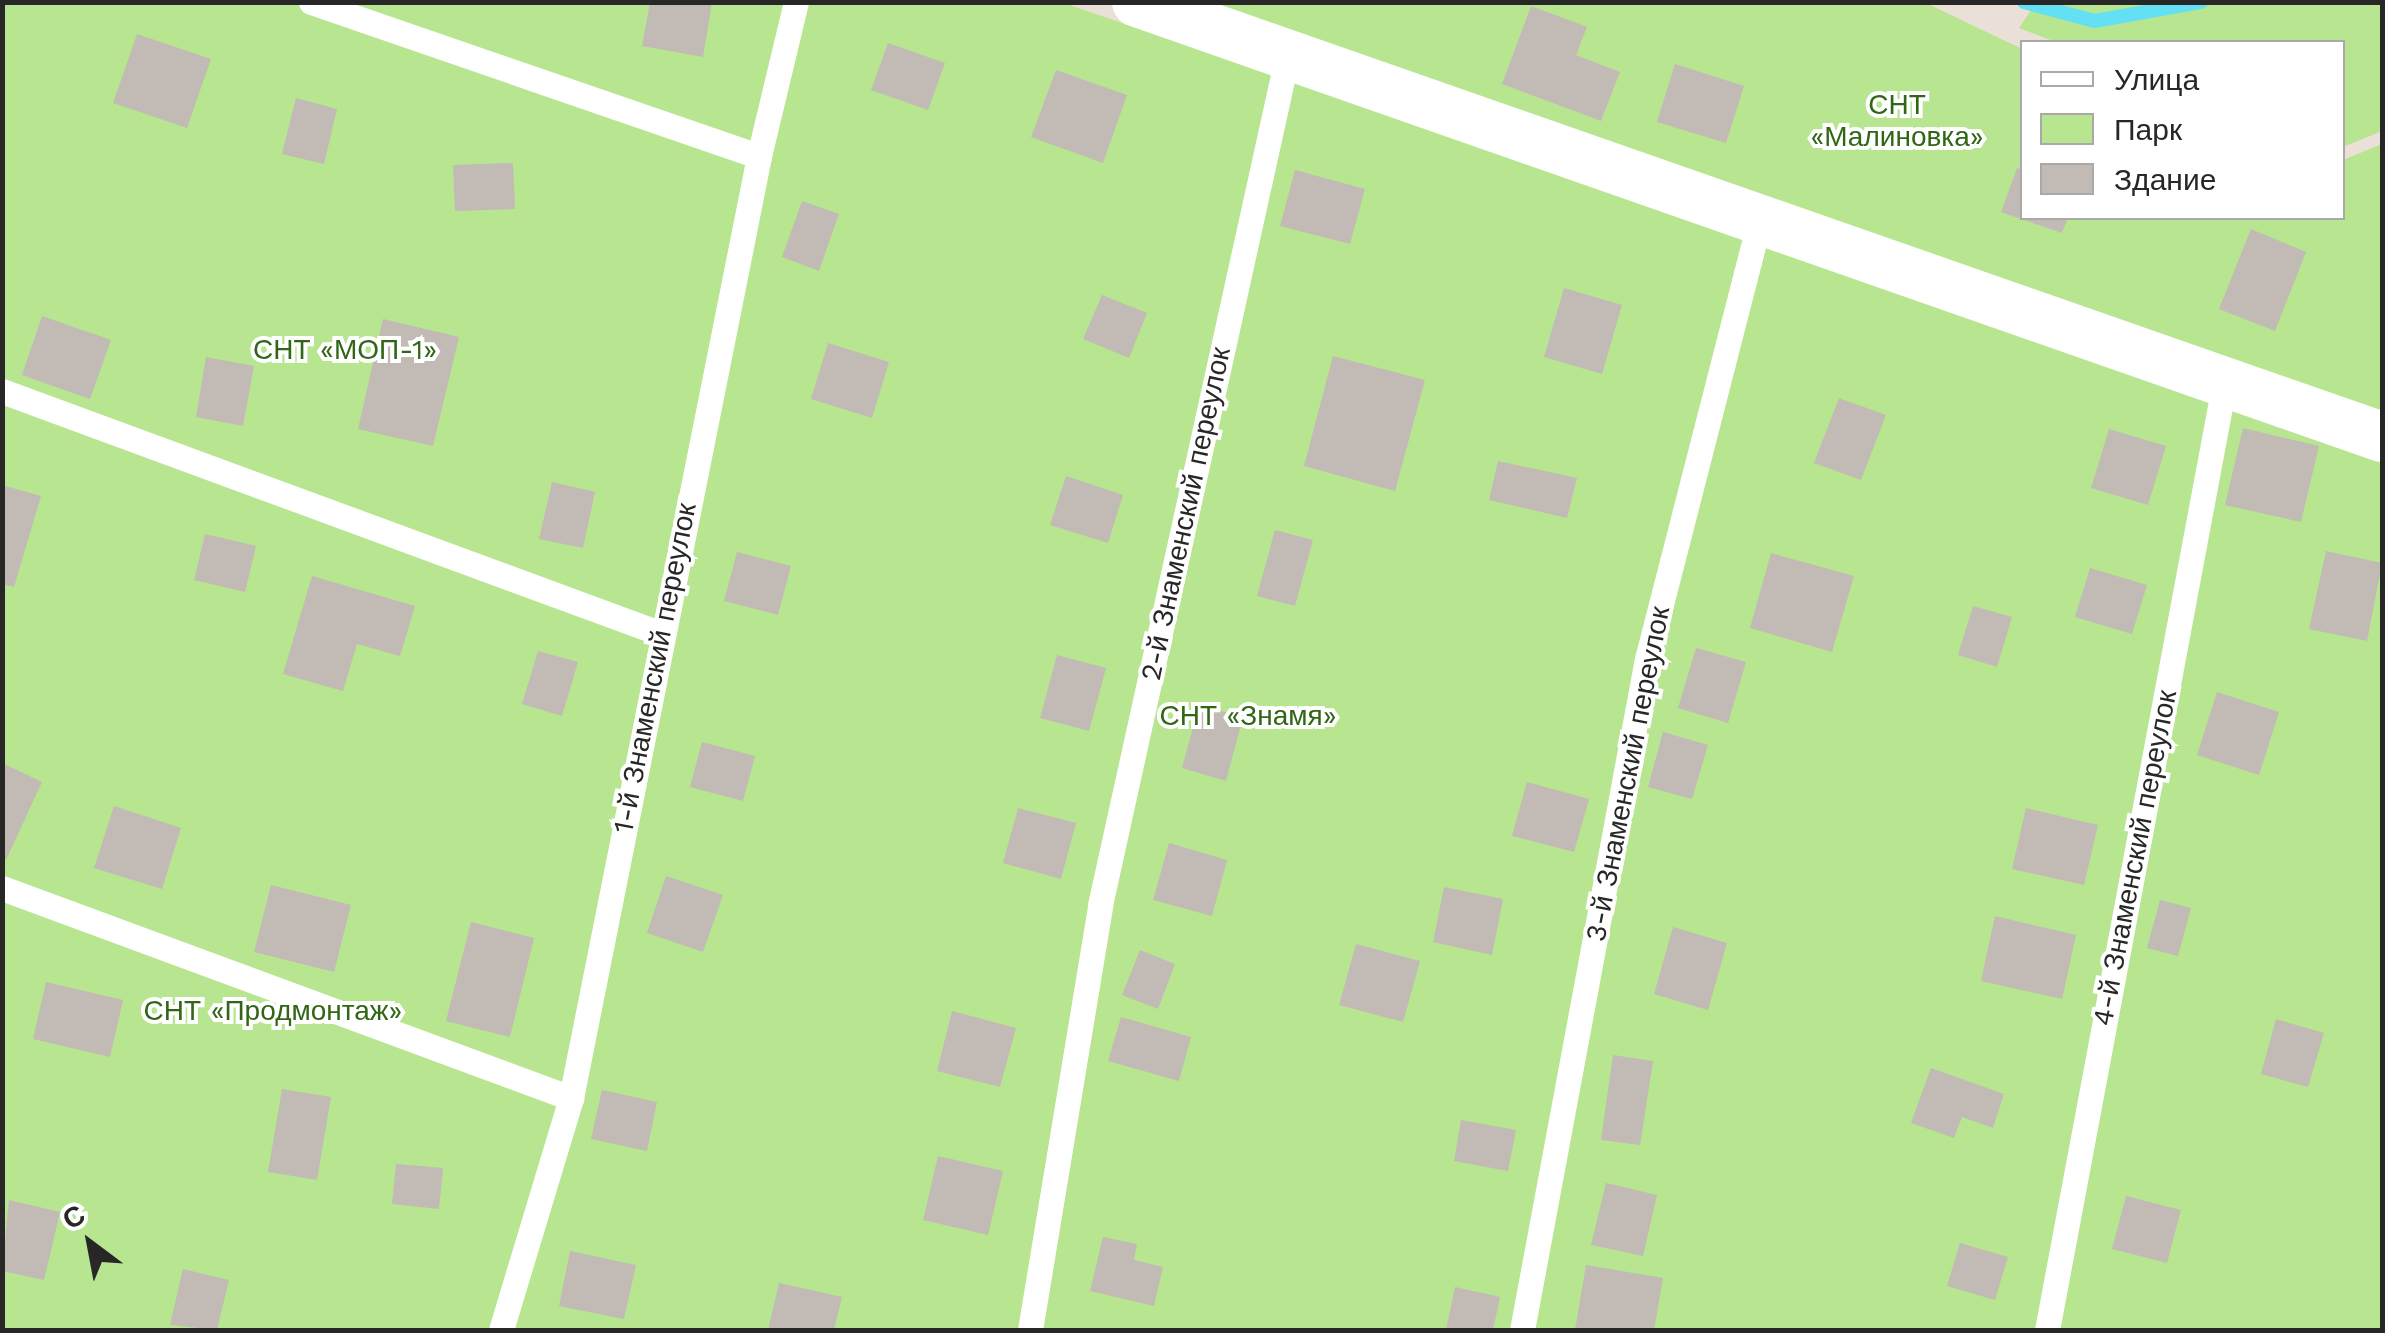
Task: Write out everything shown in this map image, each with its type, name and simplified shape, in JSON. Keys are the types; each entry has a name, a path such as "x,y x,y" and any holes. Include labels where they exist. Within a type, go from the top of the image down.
{"street":[{"path":"1137,2 1288,52 2224,385 2382,437"}],"lane":[{"path":"311,2 759,156"},
{"name":"1-й Знаменский переулок","path":"502,1330 571,1098 759,156 796,2"},
{"name":"2-й Знаменский переулок","path":"1030,1330 1100,905 1288,52"},
{"name":"3-й Знаменский переулок","path":"1522,1330 1648,659 1759,222"},
{"name":"4-й Знаменский переулок","path":"2047,1330 2224,385"},
{"path":"2,391 662,634"},
{"path":"2,888 571,1098"}],"green space":[{"name":"СНТ «Знамя»","path":"2,3 1064,3 2382,457 2382,1330 3,1330"},
{"name":"СНТ «Малиновка»","path":"1199,3 1926,3 2020,48 2020,220 2345,220 2345,159 2382,144 2382,416"},
{"path":"2036,3 2382,3 2382,131 2345,146 2345,40 2051,40 2019,28"}],"building":[{"path":"650,2 712,2 703,57 642,46"},
{"path":"1531,6 1587,27 1576,55 1620,72 1601,121 1502,84"},
{"path":"137,34 211,59 187,128 113,103"},
{"path":"888,43 945,63 928,110 871,90"},
{"path":"1675,64 1744,86 1726,143 1657,122"},
{"path":"1056,70 1127,95 1103,163 1031,137"},
{"path":"296,98 337,109 324,164 282,154"},
{"path":"513,163 515,209 455,211 453,165"},
{"path":"2017,168 2020,169 2020,219 2001,212"},
{"path":"1295,170 1365,189 1350,244 1280,226"},
{"path":"802,201 839,214 819,271 782,257"},
{"path":"2024,220 2067,220 2062,233"},
{"path":"2251,229 2306,252 2275,331 2219,309"},
{"path":"1564,288 1622,305 1602,374 1544,357"},
{"path":"1102,295 1147,313 1129,358 1083,339"},
{"path":"42,316 111,340 90,399 22,375"},
{"path":"383,319 459,337 433,446 358,429"},
{"path":"828,343 889,362 872,418 811,399"},
{"path":"1333,356 1425,380 1395,491 1304,466"},
{"path":"206,357 254,366 243,426 196,417"},
{"path":"1839,398 1886,415 1861,480 1814,463"},
{"path":"2243,428 2319,446 2301,522 2225,505"},
{"path":"2109,429 2166,446 2148,505 2091,488"},
{"path":"1498,461 1577,478 1567,518 1489,500"},
{"path":"1066,476 1123,495 1108,543 1050,525"},
{"path":"552,482 595,492 583,548 539,539"},
{"path":"2,485 41,496 14,587 2,584"},
{"path":"1275,530 1313,540 1295,606 1257,596"},
{"path":"205,534 256,546 245,592 194,580"},
{"path":"2326,551 2382,563 2367,641 2309,629"},
{"path":"737,552 791,566 778,615 724,601"},
{"path":"1771,553 1854,576 1832,652 1750,628"},
{"path":"2090,568 2147,585 2132,634 2075,617"},
{"path":"312,576 415,606 400,656 357,644 343,691 283,674"},
{"path":"1973,606 2012,617 1997,667 1958,655"},
{"path":"1696,648 1746,662 1728,723 1678,708"},
{"path":"538,651 578,662 562,716 522,704"},
{"path":"1057,655 1106,668 1089,731 1040,718"},
{"path":"2217,692 2279,712 2259,775 2197,755"},
{"path":"1199,705 1243,717 1226,781 1182,768"},
{"path":"1663,732 1708,745 1692,799 1648,787"},
{"path":"702,742 755,756 743,801 690,787"},
{"path":"2,763 42,782 6,860 2,858"},
{"path":"1527,782 1589,799 1574,852 1512,836"},
{"path":"114,806 181,828 162,889 94,868"},
{"path":"1018,808 1076,823 1061,879 1003,863"},
{"path":"2026,808 2098,825 2084,885 2012,869"},
{"path":"1169,843 1227,860 1212,916 1153,900"},
{"path":"666,876 723,895 703,952 647,933"},
{"path":"271,885 351,905 334,972 254,952"},
{"path":"1444,887 1503,899 1492,955 1433,942"},
{"path":"2160,900 2191,908 2178,956 2147,948"},
{"path":"1995,916 2076,935 2062,999 1981,981"},
{"path":"471,922 534,938 510,1037 446,1021"},
{"path":"1673,927 1727,943 1708,1010 1654,994"},
{"path":"1356,944 1420,961 1403,1022 1339,1005"},
{"path":"1140,950 1175,964 1158,1009 1122,995"},
{"path":"46,982 123,1000 110,1057 33,1039"},
{"path":"952,1011 1016,1028 1000,1087 937,1071"},
{"path":"1121,1017 1191,1037 1179,1081 1108,1061"},
{"path":"2276,1019 2324,1033 2308,1087 2261,1074"},
{"path":"1613,1055 1653,1061 1640,1145 1601,1140"},
{"path":"1931,1068 2004,1094 1993,1128 1962,1117 1954,1138 1911,1123"},
{"path":"282,1089 331,1097 317,1180 268,1172"},
{"path":"602,1090 657,1102 647,1151 591,1139"},
{"path":"1461,1120 1516,1130 1508,1171 1454,1161"},
{"path":"938,1156 1003,1171 988,1235 923,1220"},
{"path":"396,1164 443,1168 439,1209 392,1204"},
{"path":"1606,1183 1657,1195 1643,1256 1591,1245"},
{"path":"2126,1196 2181,1210 2167,1263 2112,1249"},
{"path":"9,1200 60,1212 44,1280 2,1271"},
{"path":"1103,1237 1137,1244 1134,1260 1163,1267 1154,1306 1090,1291"},
{"path":"1960,1243 2008,1257 1995,1300 1947,1286"},
{"path":"570,1251 636,1265 624,1319 559,1306"},
{"path":"1586,1265 1663,1278 1654,1330 1575,1330"},
{"path":"183,1269 229,1280 217,1330 170,1325"},
{"path":"779,1283 842,1297 834,1330 768,1330"},
{"path":"1455,1287 1500,1297 1493,1330 1446,1330"}],"waterway":[{"path":"2024,2 2095,21 2201,2"}],"park label":[{"name":"СНТ «МОП-1»","path":"345,350"},
{"name":"СНТ «Продмонтаж»","path":"273,1011"}]}
